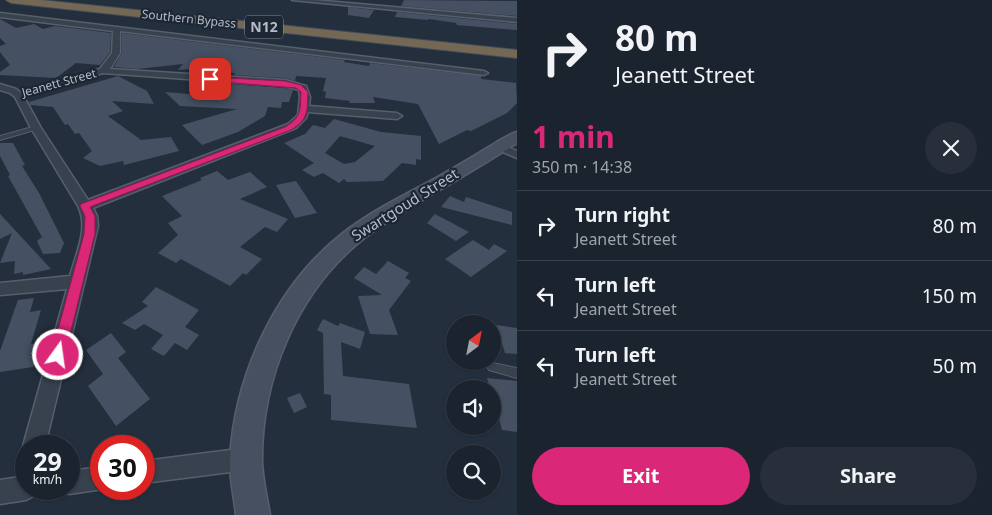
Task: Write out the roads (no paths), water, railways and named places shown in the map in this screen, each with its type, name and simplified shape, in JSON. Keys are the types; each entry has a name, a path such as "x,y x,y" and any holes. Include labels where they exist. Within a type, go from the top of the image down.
{"highway":[{"name":"Southern Bypass","path":"11,0 517,54"},
{"name":"Southern Bypass","path":"87,0 517,44"}],"street":[{"path":"294,0 517,20"},
{"path":"342,4 349,0"},
{"path":"443,13 448,7"},
{"path":"0,15 484,73"},
{"path":"103,71 116,58 118,52 116,30"},
{"name":"Jeanett Street","path":"0,88 13,91 19,96 103,71 299,86 304,92 305,109"},
{"path":"19,96 36,128 85,206 90,216 91,226 37,435"},
{"path":"85,206 288,129 300,120 305,109 396,116"},
{"name":"Swartgoud Street","path":"253,515 246,459 252,408 263,368 283,318 301,290 326,261 348,240 366,227 511,146"},
{"path":"0,289 76,282"},
{"path":"155,471 246,459"},
{"path":"0,492 15,488"}],"lane":[{"path":"0,138 36,128"},
{"path":"501,369 517,373"}]}
